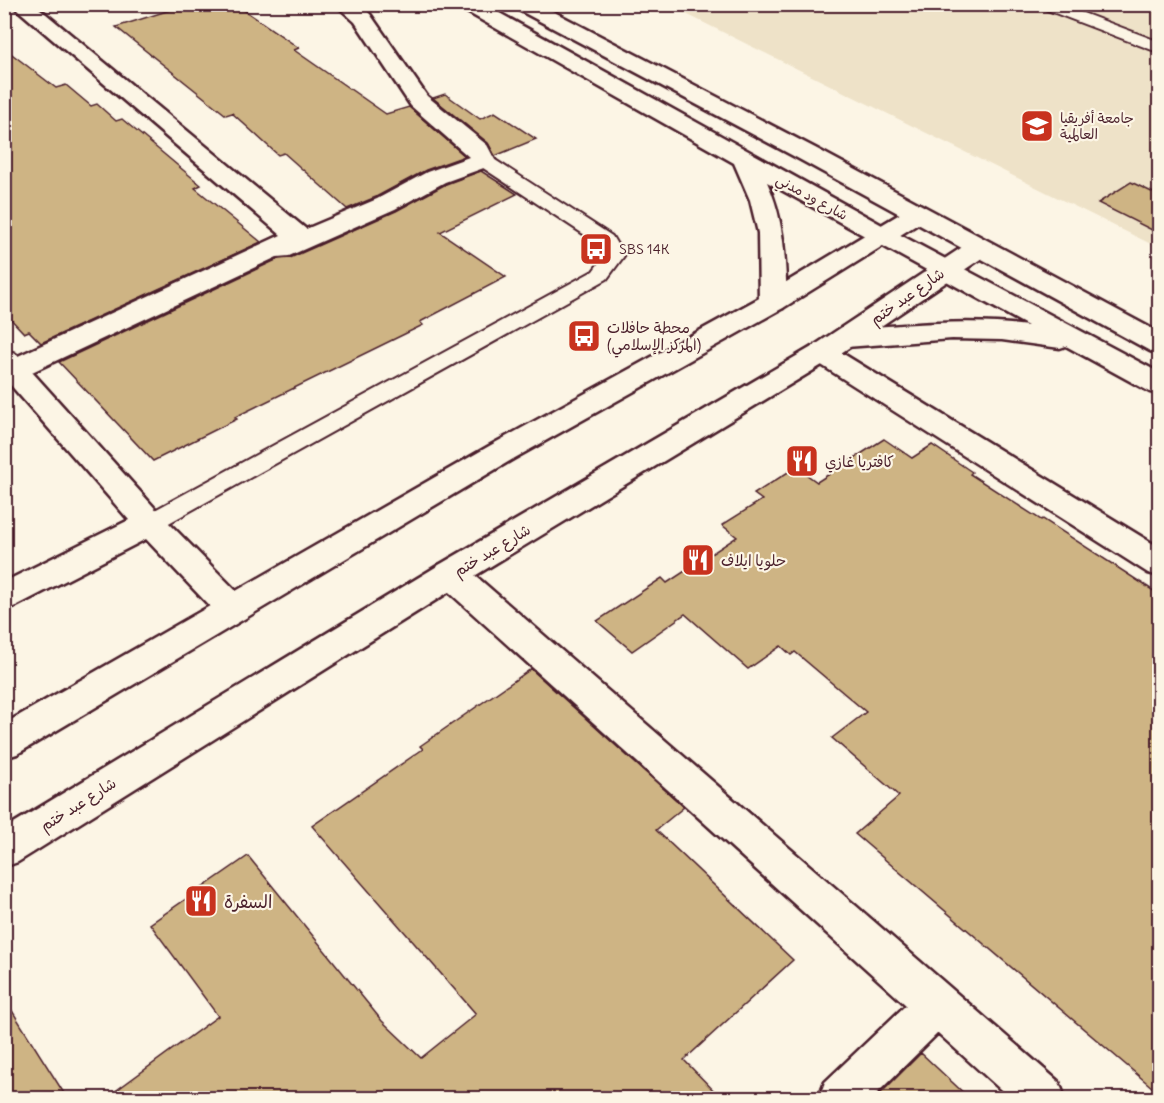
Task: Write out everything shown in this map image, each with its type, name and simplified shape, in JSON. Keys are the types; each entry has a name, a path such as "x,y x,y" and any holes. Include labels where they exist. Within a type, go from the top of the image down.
{"main road":[{"path":"21,4 299,237 205,282"},
{"path":"233,609 150,524 8,367 386,204 436,177 483,160 478,150 418,101 363,18 345,4"},
{"name":"شارع ود مدني","path":"467,4 882,236 1160,385"},
{"path":"522,4 808,154 1160,345"},
{"path":"558,4 657,56 785,128 808,154"},
{"path":"744,159 763,200 771,233 773,302"},
{"path":"4,743 502,452 773,302 917,214"},
{"name":"شارع عبد ختم","path":"4,850 451,574 834,346 979,248"},
{"path":"834,346 952,330 1002,332 1080,342"},
{"path":"834,346 1160,564"},
{"path":"4,597 150,524"},
{"path":"451,574 1043,1098"},
{"path":"841,1098 936,1005"}],"lane":[{"path":"1044,4 1160,48"},
{"path":"150,524 600,275 614,256 605,240 483,160"}],"shaded area":[{"name":"جامعة أفريقيا العالمية","path":"668,5 1159,5 1159,248"}],"building":[{"path":"189,4 235,4 299,48 294,50 386,114 409,107 465,156 426,170 376,197 347,209 284,153 278,155 232,113 226,115 116,27"},
{"path":"4,48 56,88 66,85 91,106 97,104 116,121 122,119 201,185 195,188 261,242 41,343 29,331 24,333 4,312"},
{"path":"445,94 480,119 495,112 536,139 495,156 488,143 433,98"},
{"path":"481,171 517,194 440,232 506,277 420,322 423,325 235,417 237,419 153,461 59,362 278,259 290,258 396,211 446,184"},
{"path":"1131,182 1160,196 1160,234 1098,203"},
{"path":"884,439 912,458 932,445 972,472 970,474 1160,595 1160,1094 855,834 899,796 832,738 866,712 795,652 791,655 781,646 748,669 685,614 632,651 597,621 662,578 667,583 737,537 722,525 762,500 754,494 796,467 817,482"},
{"path":"531,669 684,807 656,830 793,960 684,1060 721,1098 106,1098 218,1016 150,924 248,856 382,1021 421,1058 476,1014 312,826 423,749 420,746"},
{"path":"4,998 67,1098 4,1098"},
{"path":"921,1053 969,1098 876,1098"}],"place":[{"name":"جامعة أفريقيا العالمية","path":"1037,126"},
{"name":"SBS 14K","path":"596,249"},
{"name":"محطة حافلات (المركز الإسلامي)","path":"584,336"},
{"name":"كافتريا غازي","path":"802,461"},
{"name":"حلويا ايلاف","path":"698,560"},
{"name":"السفرة","path":"201,901"}]}
